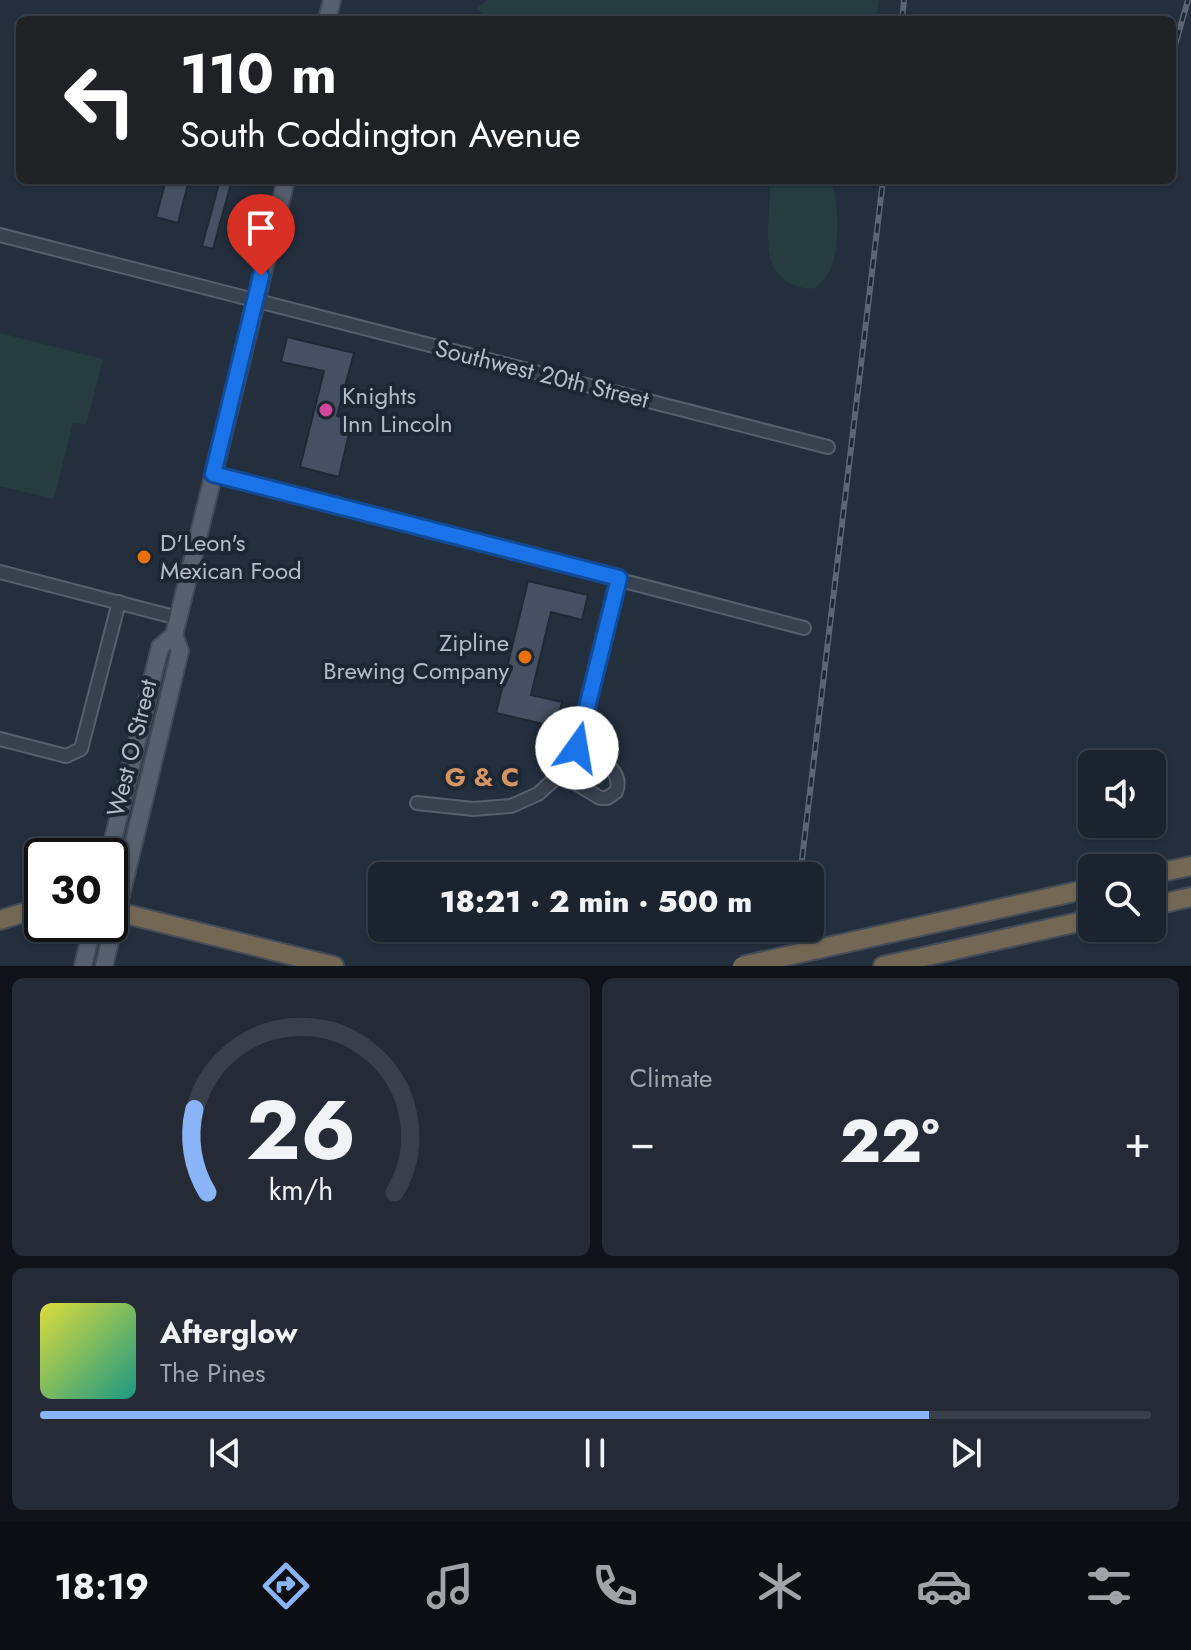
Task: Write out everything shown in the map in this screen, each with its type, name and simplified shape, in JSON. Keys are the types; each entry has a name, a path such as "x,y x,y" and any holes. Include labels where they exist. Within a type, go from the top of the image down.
{"highway":[{"path":"1166,871 1191,866"},
{"path":"742,966 1078,891"},
{"path":"1166,903 1191,897"},
{"path":"0,920 24,913"},
{"path":"128,914 334,966"},
{"path":"883,966 1078,922"}],"main road":[{"name":"West O Street","path":"128,856 180,651 176,627 285,184"},
{"name":"West O Street","path":"113,838 160,647 176,627"},
{"path":"83,966 89,942"},
{"name":"West O Street","path":"104,966 108,942"}],"street":[{"name":"Southwest 20th Street","path":"0,235 828,447"},
{"path":"213,474 804,628"},
{"path":"0,572 119,602 176,627"},
{"path":"417,803 484,810 511,806 538,794 560,774 577,748 619,578"},
{"path":"0,739 66,756 78,752 84,743 119,602"},
{"path":"560,774 600,798 607,798 616,792 618,779 613,769 577,748"}],"green space":[{"path":"488,0 879,0 877,16 486,16 476,9"},
{"path":"770,184 832,184 837,212 836,247 831,268 816,288 789,283 778,274 771,261 768,223"},
{"path":"0,333 103,359 86,425 73,422 54,499 0,486"},
{"path":"150,719 150,739 137,794 128,815 129,828 127,838 121,838"}],"building":[{"path":"165,184 188,184 178,223 156,217"},
{"path":"219,184 231,184 213,249 202,246"},
{"name":"Knights Inn Lincoln","path":"287,337 354,353 337,416 352,420 339,477 300,467 324,371 281,362"},
{"name":"Zipline Brewing Company","path":"528,581 588,595 582,620 551,612 531,695 562,702 556,727 496,713"}],"railway":[{"path":"902,16 904,0"},
{"path":"1176,42 1188,0"},
{"path":"802,862 883,184"},
{"path":"790,966 793,942"}],"place":[{"name":"Knights Inn Lincoln","path":"326,410"},
{"name":"D'Leon's Mexican Food","path":"144,557"},
{"name":"Zipline Brewing Company","path":"525,657"}],"district":[{"name":"G & C","path":"482,777"}],"route":[{"path":"261,276 213,474 619,578 577,748"}]}
